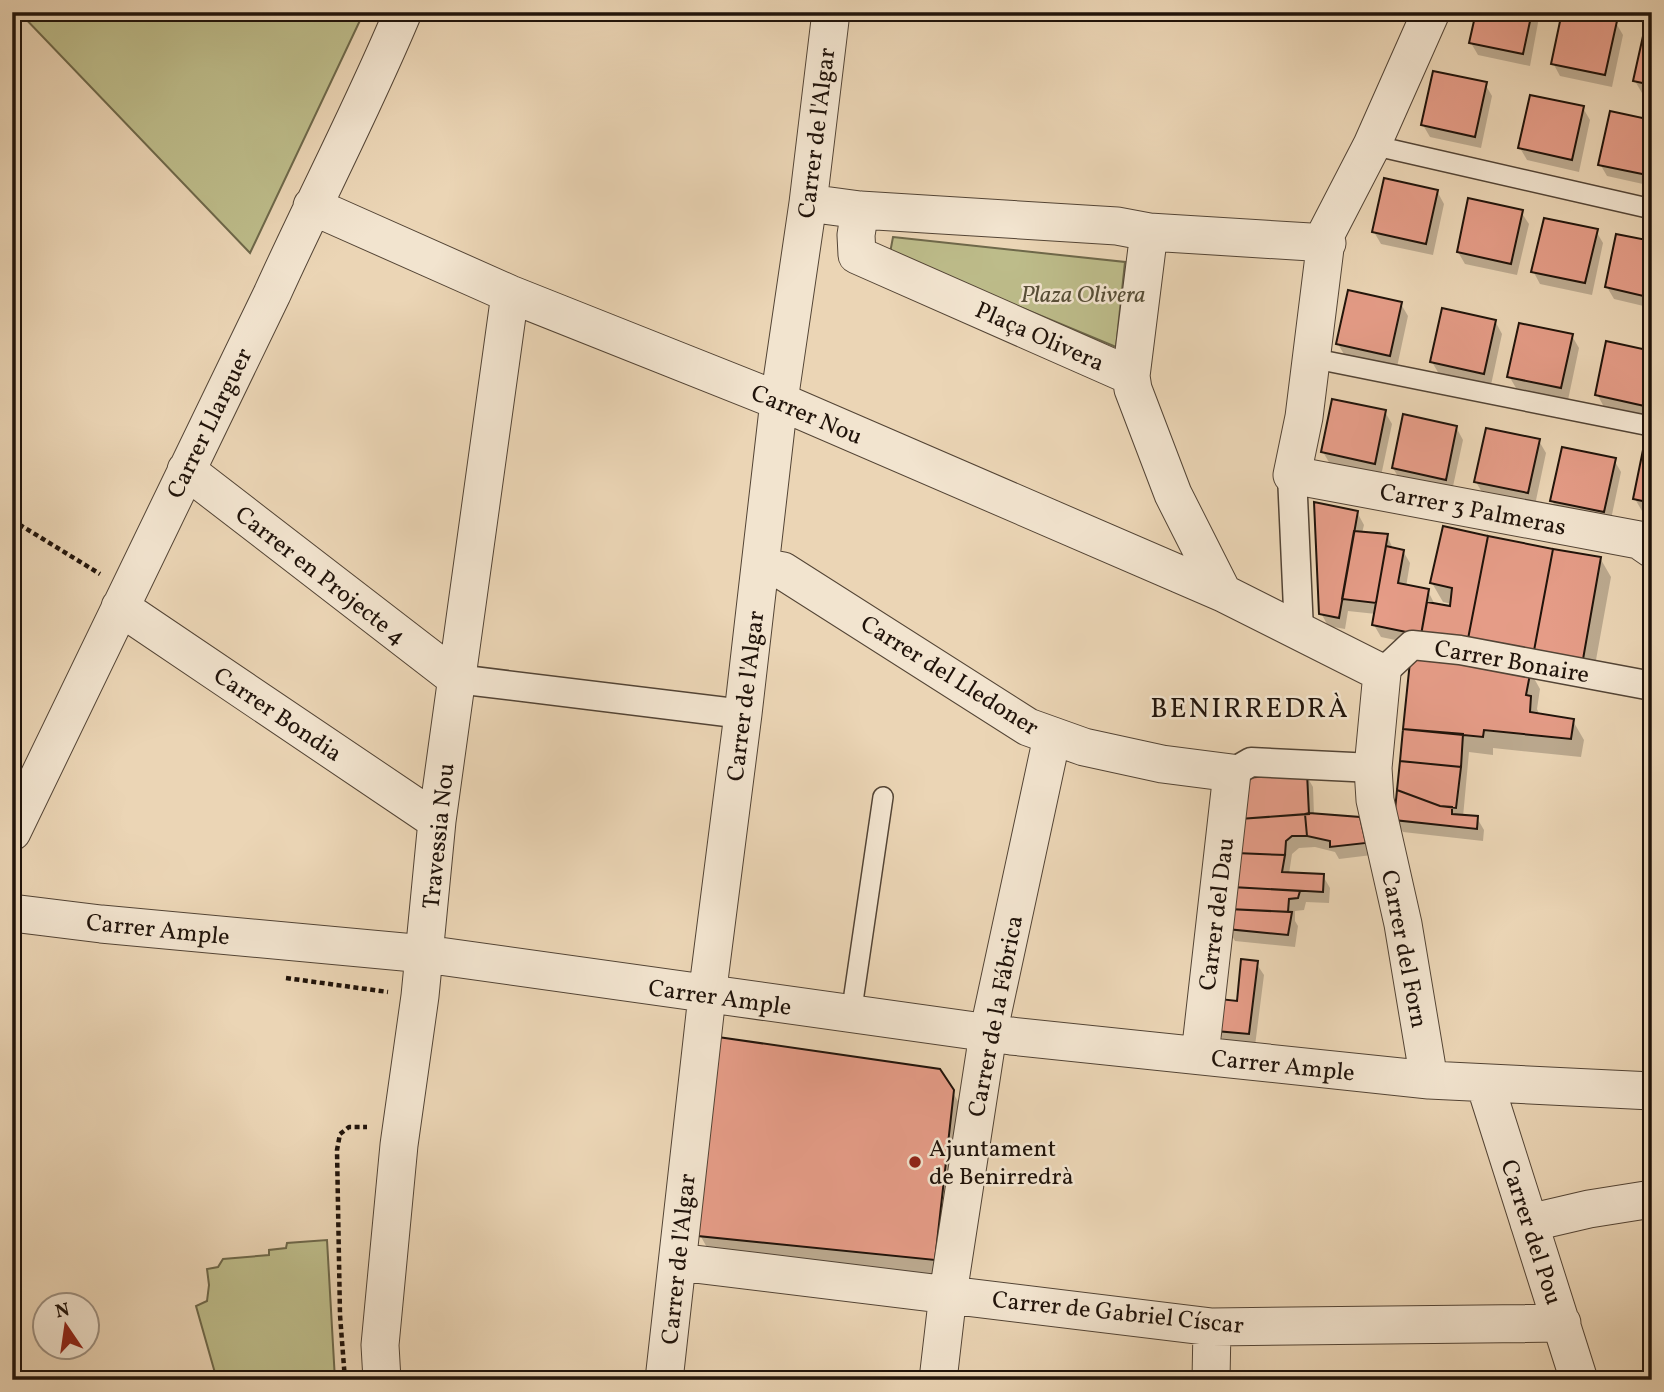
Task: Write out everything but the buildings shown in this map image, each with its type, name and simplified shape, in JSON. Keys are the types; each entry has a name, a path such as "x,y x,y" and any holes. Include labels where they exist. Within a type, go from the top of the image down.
{"street":[{"name":"Carrer Llarguer","path":"12,832 377,75 403,12"},
{"name":"Carrer de l'Algar","path":"664,1380 779,401 808,203 831,12"},
{"path":"1299,631 1292,475 1304,417 1327,232 1372,145 1431,12"},
{"path":"808,203 860,210 1117,226 1149,232 1327,243"},
{"name":"Carrer Nou","path":"312,206 510,294 779,401 1223,593 1382,673"},
{"name":"Plaça Olivera","path":"860,210 856,235 857,255 1131,376 1149,232"},
{"name":"Travessia Nou","path":"382,1380 380,1345 399,1145 404,1127 425,954 437,821 510,294"},
{"path":"1131,376 1133,388 1173,494 1223,593"},
{"name":"Carrer en Projecte 4","path":"186,470 457,680"},
{"name":"Carrer 3 Palmeras","path":"1292,475 1639,540 1652,549"},
{"name":"Carrer del Lledoner","path":"761,567 783,571 1028,727 1084,747 1161,764 1232,773"},
{"name":"Carrer Bondia","path":"123,599 437,821"},
{"name":"Carrer Bonaire","path":"1382,673 1412,645 1460,650 1652,686"},
{"name":"Carrer del Forn","path":"1382,673 1373,768 1379,819 1403,924 1429,1080"},
{"path":"457,680 743,714"},
{"name":"Carrer de la Fábrica","path":"938,1380 948,1294 988,1034 1052,737"},
{"path":"1232,773 1251,762 1373,768"},
{"name":"Carrer del Dau","path":"1200,1055 1232,773"},
{"name":"Carrer Ample","path":"12,913 101,924 425,954 988,1034 1429,1080 1652,1091"},
{"name":"Carrer del Pou","path":"1485,1084 1579,1380"},
{"path":"1529,1223 1589,1209 1652,1199"},
{"name":"Carrer de Gabriel Císcar","path":"678,1262 1212,1327 1562,1323"},
{"path":"1211,1380 1212,1327"}],"lane":[{"path":"1372,145 1652,209"},
{"path":"1311,358 1650,426"},
{"path":"850,1015 883,797"}],"path":[{"path":"12,520 123,599"},
{"path":"345,1380 340,1315 337,1150 340,1134 349,1127 404,1127"}],"green space":[{"path":"19,12 364,12 250,253"},
{"name":"Plaza Olivera","path":"893,237 1125,262 1116,347 890,253"},
{"path":"327,1240 335,1380 217,1380 196,1306 207,1301 207,1269 218,1267 223,1259 269,1255 269,1250 286,1248 287,1243"}],"place":[{"name":"Ajuntament de Benirredrà","path":"915,1162"}],"district":[{"name":"BENIRREDRÀ","path":"1250,707"}]}
